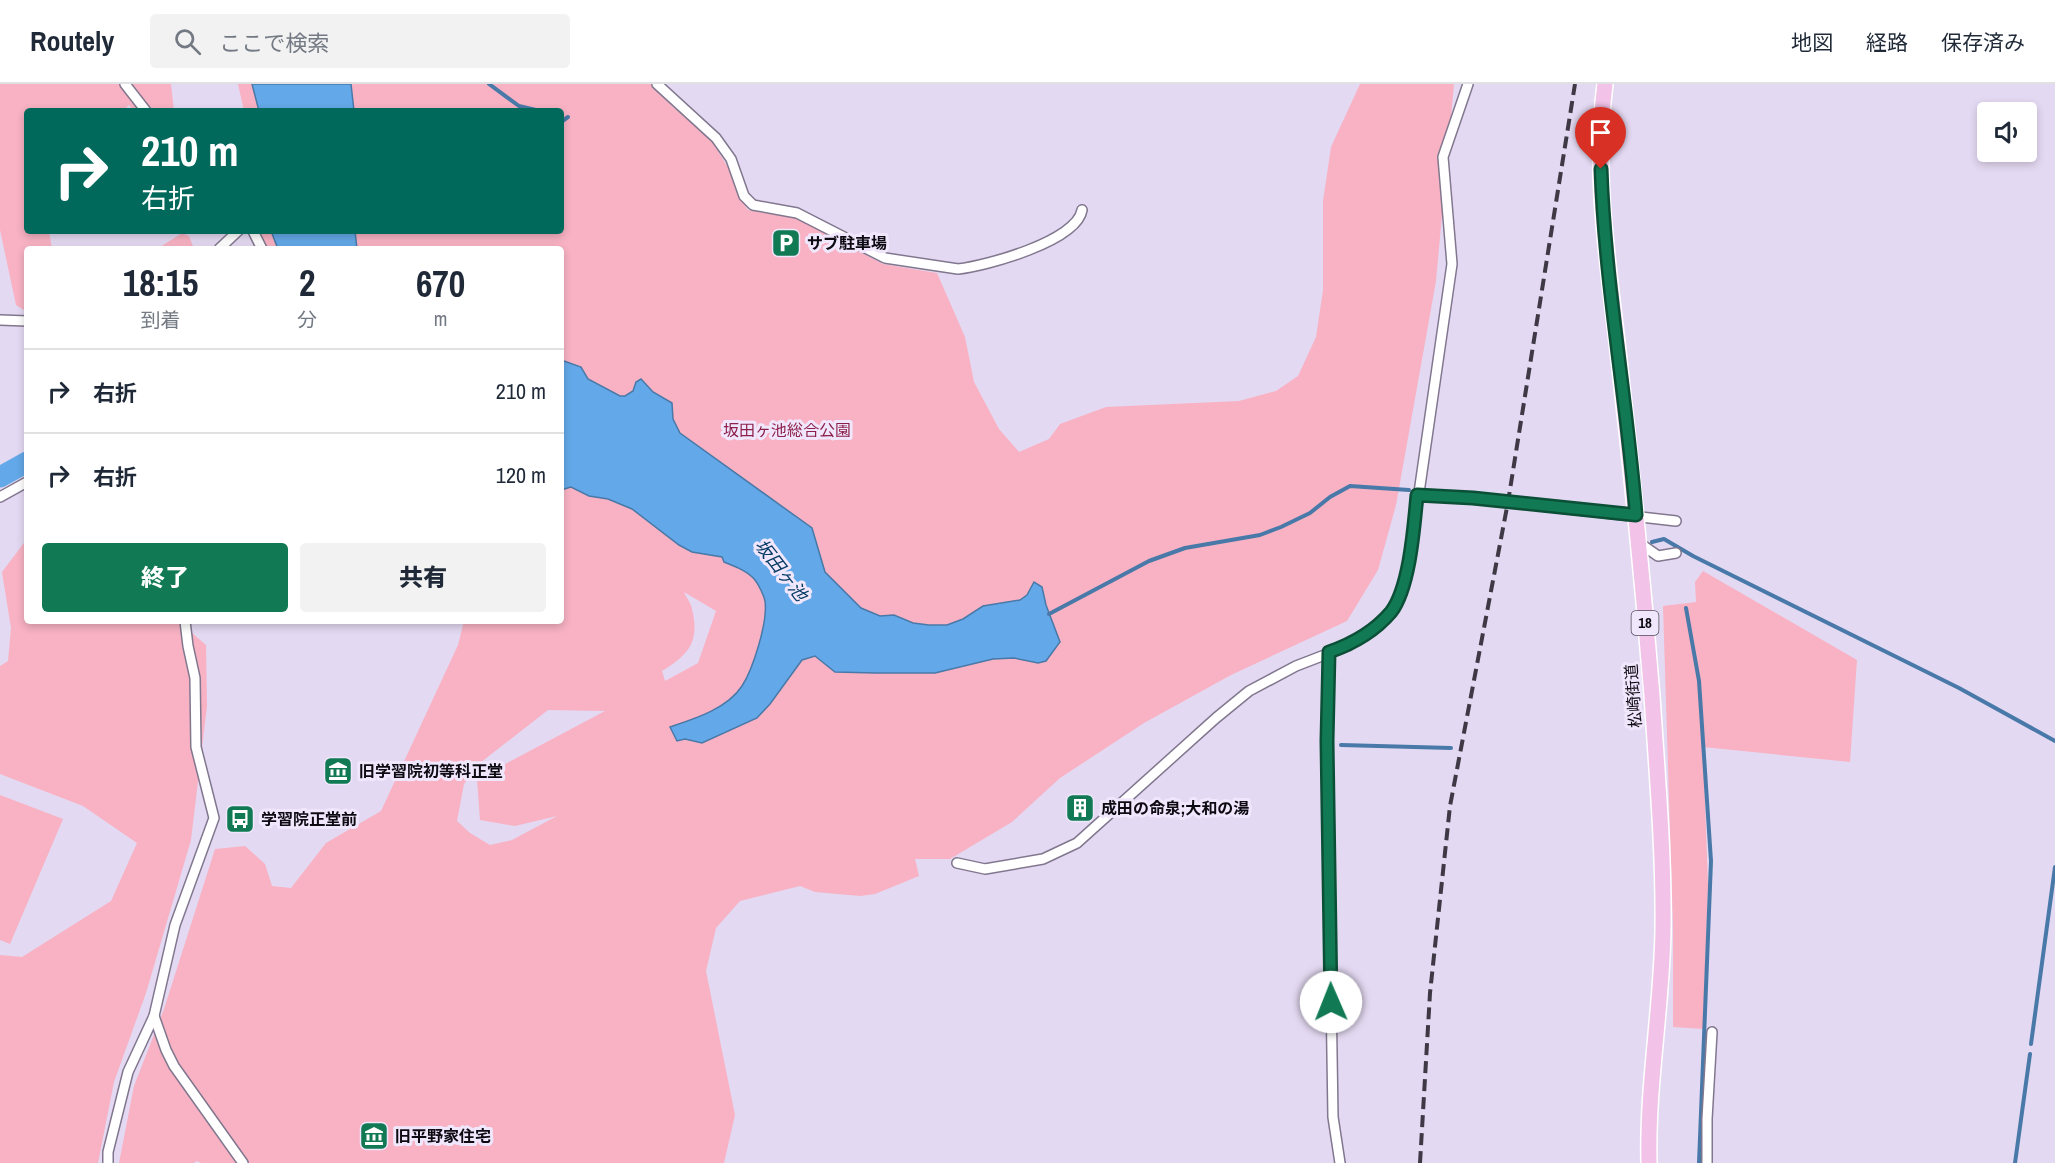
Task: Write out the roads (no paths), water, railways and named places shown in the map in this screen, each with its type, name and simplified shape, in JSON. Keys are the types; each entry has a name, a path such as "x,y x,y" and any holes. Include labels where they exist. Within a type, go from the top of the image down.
{"main road":[{"name":"松崎街道","path":"1605,84 1600,146 1605,252 1633,475 1652,697 1660,833 1663,928 1650,1114 1649,1163"}],"street":[{"path":"124,84 144,108"},
{"path":"657,84 716,138 731,159 744,196 750,203 797,213 885,258 958,269 970,268 1058,238 1076,225 1082,210"},
{"path":"957,863 985,869 1043,859 1077,843 1216,718 1249,692 1296,666 1348,646 1370,632 1392,611 1402,589 1409,562 1452,264 1443,157 1468,84"},
{"path":"222,246 235,234"},
{"path":"0,320 24,321"},
{"path":"0,497 24,484"},
{"path":"1417,495 1473,498 1676,521"},
{"path":"1638,542 1658,556 1677,553"},
{"path":"108,1163 108,1152 128,1072 154,1016 178,915 214,818 196,747 195,678 185,624"},
{"path":"1329,652 1327,741 1333,1106 1340,1163"},
{"path":"154,1016 174,1066 243,1163"},
{"path":"1707,1163 1712,1032"}],"water":[{"path":"252,84 351,84 354,108 258,108"},
{"path":"272,234 355,234 357,246 277,246"},
{"name":"坂田ヶ池","path":"564,361 581,367 588,379 620,396 633,391 636,382 641,379 653,392 672,403 673,419 680,433 812,528 825,572 861,608 880,616 894,615 913,623 947,625 963,619 983,606 1020,600 1027,595 1034,582 1042,587 1060,642 1046,661 1038,663 1014,658 993,659 935,673 835,672 815,656 802,660 757,718 702,743 685,739 677,741 670,727 719,707 736,694 742,686 755,657 762,633 764,599 752,577 741,569 724,562 722,557 692,552 679,545 632,509 608,499 589,496 571,487 564,489"}],"waterway":[{"path":"489,84 519,106 527,108"},
{"path":"564,120 568,117"},
{"path":"0,477 24,464"},
{"path":"1049,614 1149,561 1185,548 1260,535 1281,527 1310,513 1330,497 1350,486 1409,490"},
{"path":"1514,498 1604,507"},
{"path":"1652,542 1664,539 1693,556 1959,688 2055,741"},
{"path":"1686,608 1699,681 1711,861 1699,1163"},
{"path":"1341,745 1451,748"},
{"path":"2031,1044 2055,867"},
{"path":"2015,1163 2030,1054"}],"railway":[{"path":"1420,1163 1430,993 1450,806 1508,502 1575,84"}],"place":[{"name":"サブ駐車場","path":"786,243"},
{"name":"旧学習院初等科正堂","path":"338,771"},
{"name":"成田の命泉;大和の湯","path":"1080,808"},
{"name":"学習院正堂前","path":"240,819"},
{"name":"旧平野家住宅","path":"374,1136"}],"park label":[{"name":"坂田ヶ池総合公園","path":"787,430"}]}
